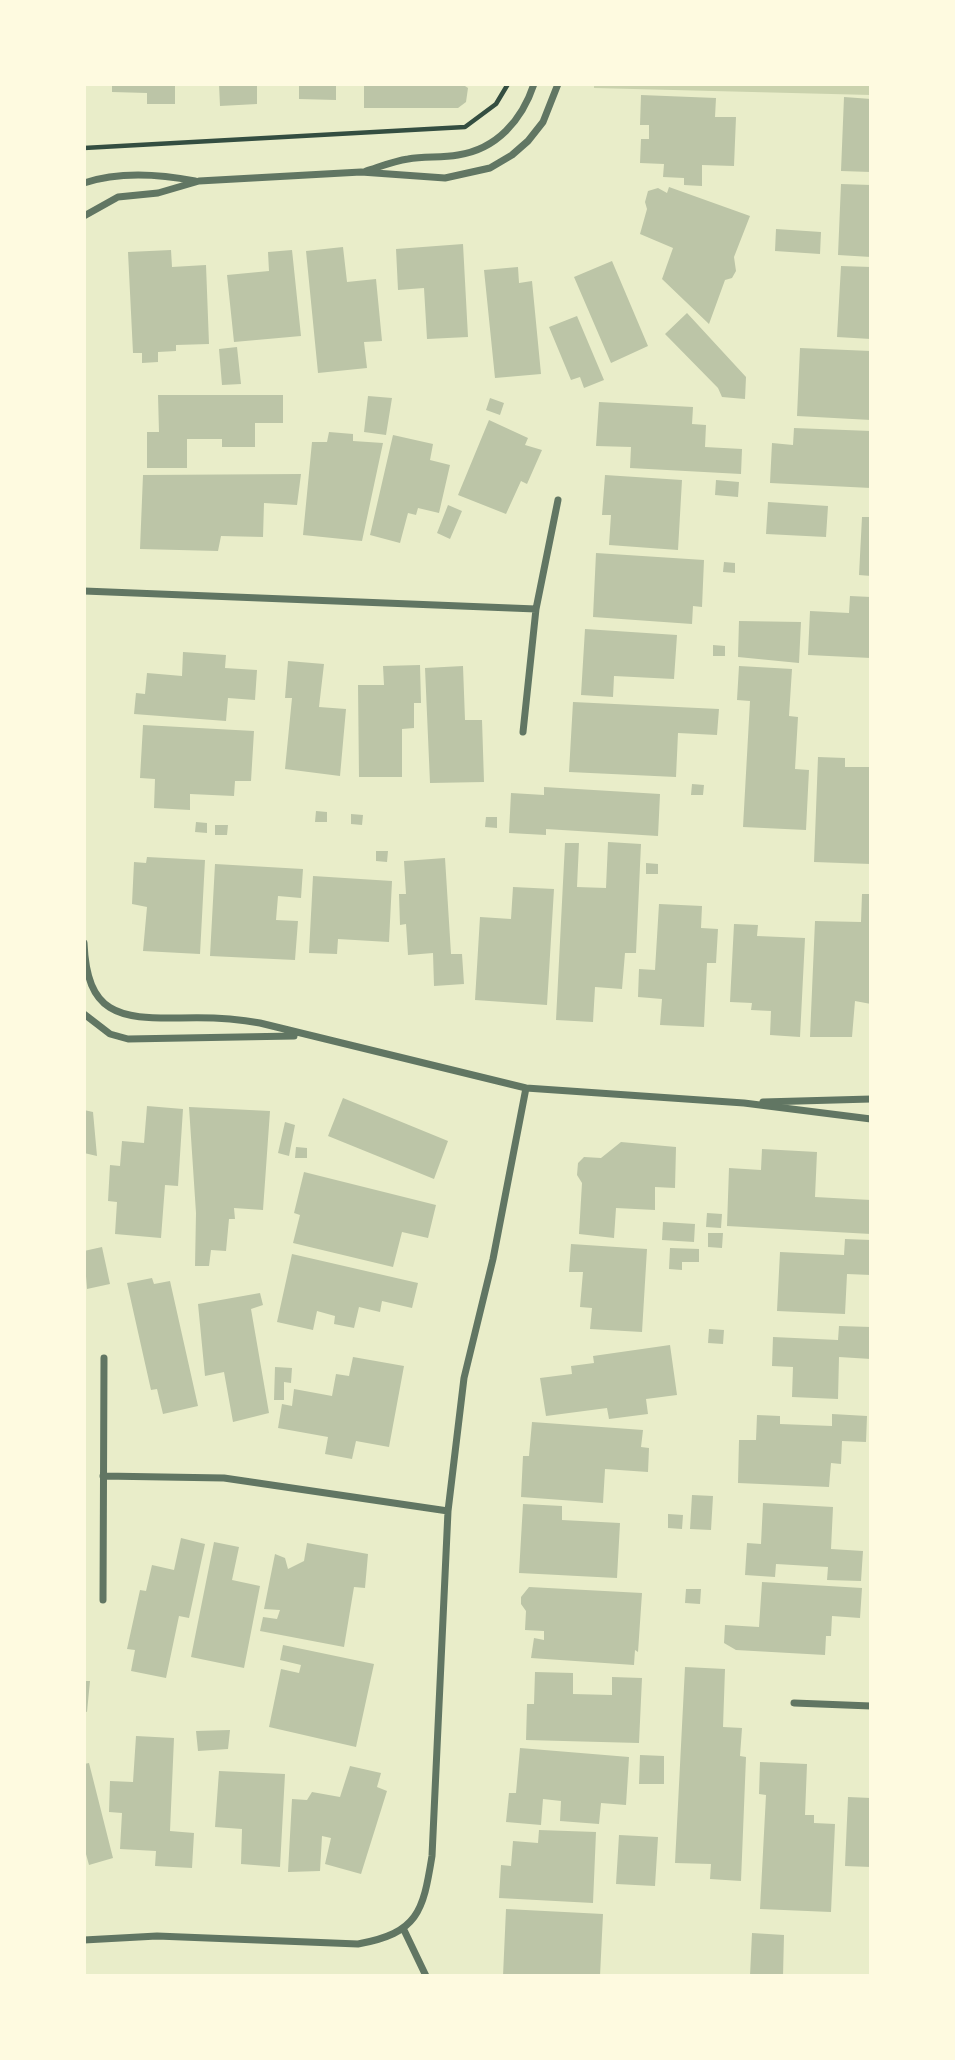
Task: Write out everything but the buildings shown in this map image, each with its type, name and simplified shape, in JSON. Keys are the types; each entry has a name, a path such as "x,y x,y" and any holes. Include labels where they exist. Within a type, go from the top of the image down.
{"street":[{"path":"362,172 408,159 459,155 481,148 503,135 517,119 534,84"},
{"path":"84,183 156,174 200,181 362,172 445,178 490,168 512,155 543,122 558,84"},
{"path":"84,216 118,197 158,193 200,181"},
{"path":"523,732 536,609 558,500"},
{"path":"84,591 536,609"},
{"path":"84,943 88,978 94,992 104,1006 117,1014 142,1019 228,1017 526,1088 744,1103 871,1119"},
{"path":"84,1014 110,1034 128,1039 302,1036"},
{"path":"84,1940 157,1936 358,1944 383,1940 404,1930 419,1910 432,1856 448,1511 464,1378 493,1259 526,1088"},
{"path":"744,1103 871,1099"},
{"path":"103,1601 104,1357"},
{"path":"103,1476 224,1478 448,1511"},
{"path":"794,1703 871,1706"},
{"path":"404,1930 426,1976"}],"path":[{"path":"84,148 465,127 496,104 508,84"}],"green space":[{"path":"594,84 871,84 871,95 594,88"}]}
